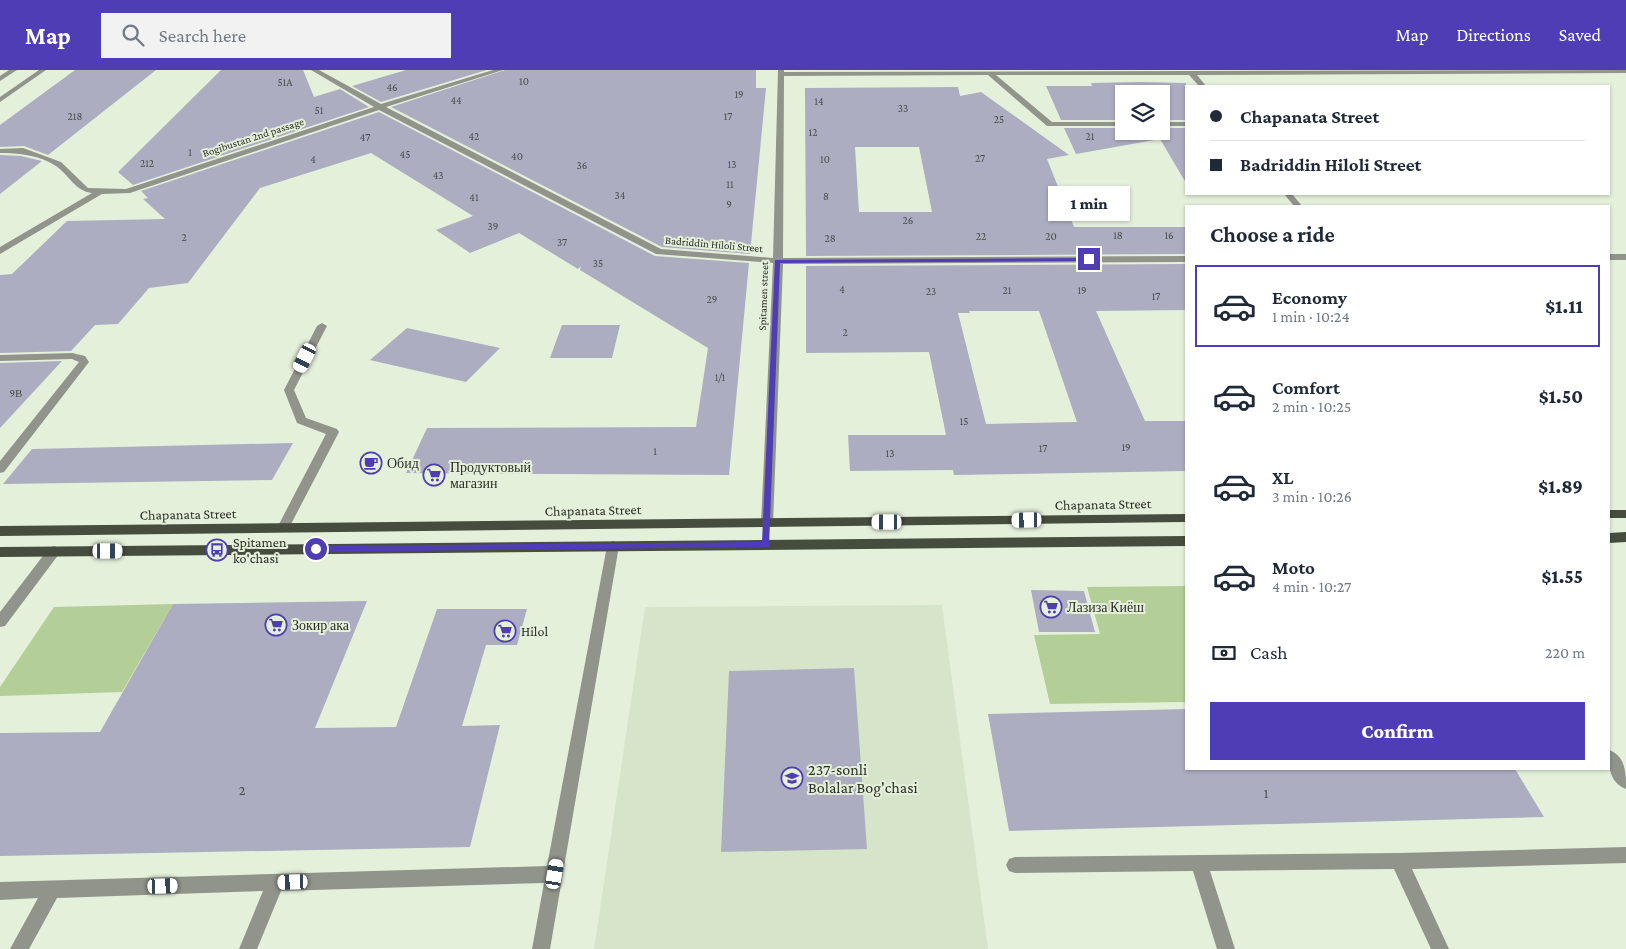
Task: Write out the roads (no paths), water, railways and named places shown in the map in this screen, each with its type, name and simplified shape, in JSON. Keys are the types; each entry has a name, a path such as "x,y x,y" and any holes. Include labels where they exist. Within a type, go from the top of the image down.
{"main road":[{"path":"1610,514 1626,514"},
{"name":"Chapanata Street","path":"0,531 1185,518"},
{"path":"766,545 767,523"},
{"path":"1610,538 1626,537"},
{"path":"0,552 1185,541"}],"street":[{"path":"0,79 14,70"},
{"path":"0,100 43,70"},
{"name":"Badriddin Hiloli Street","path":"314,70 380,107 659,252 778,261 1185,259"},
{"name":"Bogibustan 2nd passage","path":"100,192 127,190 380,107 500,70"},
{"path":"1609,71 1626,81"},
{"path":"781,72 990,74 1626,71"},
{"name":"Spitamen street","path":"767,523 778,261 781,72"},
{"path":"1190,72 1202,85"},
{"path":"990,74 1050,124 1115,124"},
{"path":"1170,124 1185,124"},
{"path":"0,151 22,150 58,164 85,190 100,192"},
{"path":"0,251 100,192"},
{"path":"1289,195 1297,205"},
{"path":"1610,257 1626,256"},
{"path":"283,528 333,432 301,420 289,390 322,326"},
{"path":"0,358 72,356 81,358 84,362 0,469"},
{"path":"542,949 613,546"},
{"path":"0,622 54,551"},
{"path":"1610,758 1626,782"},
{"path":"1015,865 1626,855"},
{"path":"1399,860 1440,949"},
{"path":"1199,862 1226,949"},
{"path":"0,891 555,874"},
{"path":"248,949 275,882"},
{"path":"20,949 52,890"}],"place":[{"name":"Обид","path":"371,463"},
{"name":"Продуктовый магазин","path":"434,475"},
{"name":"Spitamen ko'chasi","path":"217,550"},
{"name":"Лазиза Киёш","path":"1051,607"},
{"name":"Зокир ака","path":"276,625"},
{"name":"Hilol","path":"505,631"},
{"name":"237-sonli Bolalar Bog'chasi","path":"792,778"}]}
